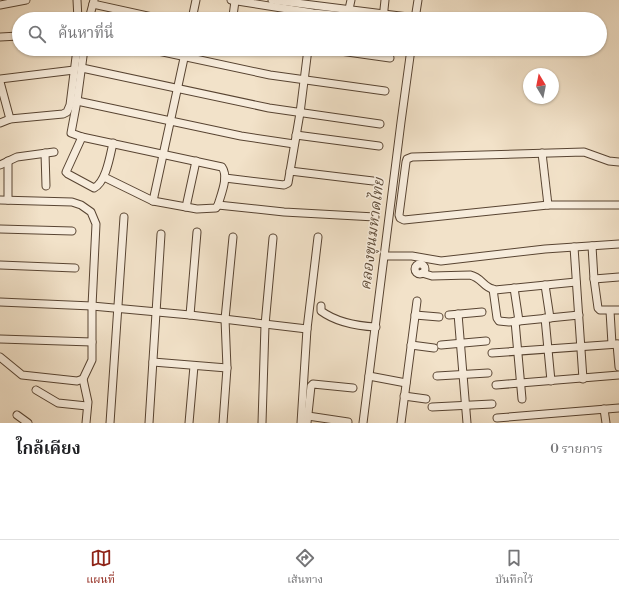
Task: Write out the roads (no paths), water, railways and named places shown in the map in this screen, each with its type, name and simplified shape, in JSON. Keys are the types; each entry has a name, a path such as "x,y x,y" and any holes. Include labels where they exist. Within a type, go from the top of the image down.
{"street":[{"path":"0,5 26,0"},
{"path":"77,0 78,12"},
{"path":"193,12 196,0"},
{"path":"233,12 233,0 332,12"},
{"path":"272,0 313,9 349,9 364,12"},
{"path":"349,9 350,0"},
{"path":"384,12 385,0"},
{"path":"415,12 418,0"},
{"path":"91,12 94,2 133,12"},
{"path":"0,37 12,36"},
{"path":"77,56 76,101 71,133 82,137 163,153 222,167 224,169 225,178 218,205 216,208 212,209 186,207 153,201 104,177"},
{"path":"0,123 10,119 62,114 67,112 82,56"},
{"path":"180,56 270,75 385,91"},
{"path":"225,178 285,185 288,181 300,113 307,56"},
{"path":"376,56 390,58"},
{"path":"363,423 374,327 410,56"},
{"path":"153,201 184,57"},
{"path":"0,79 78,69 269,108 380,124"},
{"path":"0,82 10,119"},
{"path":"76,101 241,136 294,144"},
{"path":"296,135 379,146"},
{"path":"82,137 66,172 94,188 97,187 104,177 113,143"},
{"path":"0,165 17,157 54,152"},
{"path":"619,162 609,161 584,152 409,158 406,162 399,215 400,218 404,220 548,205 619,205"},
{"path":"45,153 46,186"},
{"path":"542,153 548,205"},
{"path":"8,161 8,200"},
{"path":"186,207 196,161"},
{"path":"290,171 373,181"},
{"path":"0,200 72,202 81,205 91,212 96,224 92,306 92,360 83,379 88,402 86,423"},
{"path":"218,205 284,212 375,217"},
{"path":"110,423 124,217"},
{"path":"0,229 72,231"},
{"path":"190,315 197,232"},
{"path":"149,423 161,234"},
{"path":"301,423 307,329 318,237"},
{"path":"223,423 227,368 225,319 233,238"},
{"path":"262,423 264,325 273,238"},
{"path":"384,256 441,261 574,247 619,244"},
{"path":"592,246 598,308 600,310 610,311 619,310"},
{"path":"574,247 583,378"},
{"path":"419,260 415,270 417,273 432,276 476,276 488,288 492,289 576,282"},
{"path":"0,265 75,268"},
{"path":"594,279 619,277"},
{"path":"545,285 551,381"},
{"path":"514,288 522,399"},
{"path":"492,289 499,321 517,321 579,315"},
{"path":"0,302 92,306 190,315 307,329"},
{"path":"401,423 417,302"},
{"path":"321,306 321,311 324,313 347,322 374,327"},
{"path":"610,311 619,367"},
{"path":"449,315 482,312"},
{"path":"458,314 468,423"},
{"path":"415,315 439,317"},
{"path":"0,339 92,342"},
{"path":"441,345 486,341"},
{"path":"492,353 616,344"},
{"path":"411,345 434,348"},
{"path":"0,357 22,375 77,381 83,379"},
{"path":"153,362 227,368"},
{"path":"189,423 194,366"},
{"path":"437,376 488,373"},
{"path":"496,385 619,375"},
{"path":"369,376 406,382"},
{"path":"348,422 307,420 311,386 316,383 353,388"},
{"path":"36,390 58,403 87,406"},
{"path":"404,396 426,399"},
{"path":"432,407 492,404"},
{"path":"497,418 619,408"},
{"path":"604,409 606,423"},
{"path":"17,415 28,423"}],"water label":[{"name":"คลองขุนมหาดไทย","path":"372,234"}]}
